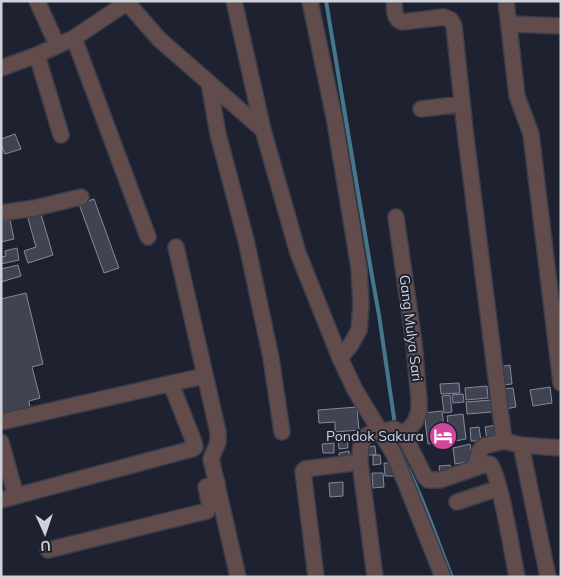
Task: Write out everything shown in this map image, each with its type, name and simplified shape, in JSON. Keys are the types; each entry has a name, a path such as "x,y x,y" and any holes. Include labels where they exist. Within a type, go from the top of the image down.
{"street":[{"path":"37,1 57,46"},
{"path":"234,1 262,130 298,253 340,358 355,390 391,432 428,480 440,480 475,467 490,464 493,467 518,577"},
{"path":"310,1 335,122 359,268 361,305 359,330 350,346 340,358"},
{"path":"394,1 394,13 398,20 402,22 444,17 451,20 454,26 504,441"},
{"path":"506,1 517,96 532,134 561,383"},
{"path":"1,68 37,55 74,38 126,2 159,39 262,130"},
{"path":"510,24 561,26"},
{"path":"74,38 148,237"},
{"path":"37,55 61,135"},
{"path":"209,83 218,134 246,240 271,358 282,432"},
{"path":"421,109 462,104"},
{"path":"1,213 35,208 81,197"},
{"name":"Gang Mulya Sari","path":"391,432 416,422 419,411 414,343 396,217"},
{"path":"176,247 218,432 218,442 211,459 238,577"},
{"path":"1,422 24,414 204,376"},
{"path":"1,500 195,447 171,384"},
{"path":"375,577 360,462 360,444 362,439 369,434 391,432"},
{"path":"391,432 394,454 437,570 443,577"},
{"path":"475,467 480,450 484,446 504,441 521,445 561,448"},
{"path":"1,442 16,496"},
{"path":"521,445 548,577"},
{"path":"316,577 303,471 306,469 360,462"},
{"path":"48,550 207,511 210,506 206,486 217,482"},
{"path":"457,502 499,488"}],"building":[{"path":"15,134 21,149 5,154 1,145 1,139"},
{"path":"94,199 119,268 104,273 79,204"},
{"path":"40,211 53,255 28,263 24,251 36,247 27,215"},
{"path":"10,220 14,239 1,242 1,222"},
{"path":"17,248 19,260 1,264 1,257 6,256 5,251"},
{"path":"18,265 21,276 1,282 1,269"},
{"path":"26,293 43,364 32,367 40,398 29,401 30,408 3,415 1,409 1,299"},
{"path":"510,365 512,384 501,385 499,367"},
{"path":"459,383 460,393 441,394 440,384"},
{"path":"487,386 488,398 466,400 465,388"},
{"path":"550,387 552,403 533,406 530,390"},
{"path":"513,388 516,407 505,409 502,389"},
{"path":"463,394 464,402 453,403 452,395"},
{"path":"450,395 452,412 444,413 442,396"},
{"path":"491,400 492,412 467,414 466,402"},
{"path":"357,407 359,430 335,432 335,422 319,423 318,410"},
{"path":"442,411 446,442 428,444 424,413"},
{"path":"463,414 466,439 450,442 447,416"},
{"path":"496,425 499,438 487,440 485,427"},
{"path":"479,427 481,441 471,441 470,428"},
{"path":"347,437 348,448 339,449 338,438"},
{"path":"334,443 334,453 323,453 322,444"},
{"path":"470,444 473,461 455,464 453,448"},
{"path":"375,446 376,455 367,455 366,447"},
{"path":"349,451 350,460 340,462 339,453"},
{"path":"373,455 380,455 381,464 373,465"},
{"path":"384,463 394,463 394,476 385,476"},
{"path":"450,465 451,473 440,475 439,466"},
{"path":"372,473 383,473 384,487 373,488"},
{"path":"343,482 343,496 330,497 329,483"}],"waterway":[{"path":"326,1 379,315 394,427"},
{"path":"404,461 424,504 452,577"}],"place":[{"name":"Pondok Sakura","path":"443,436"}]}
